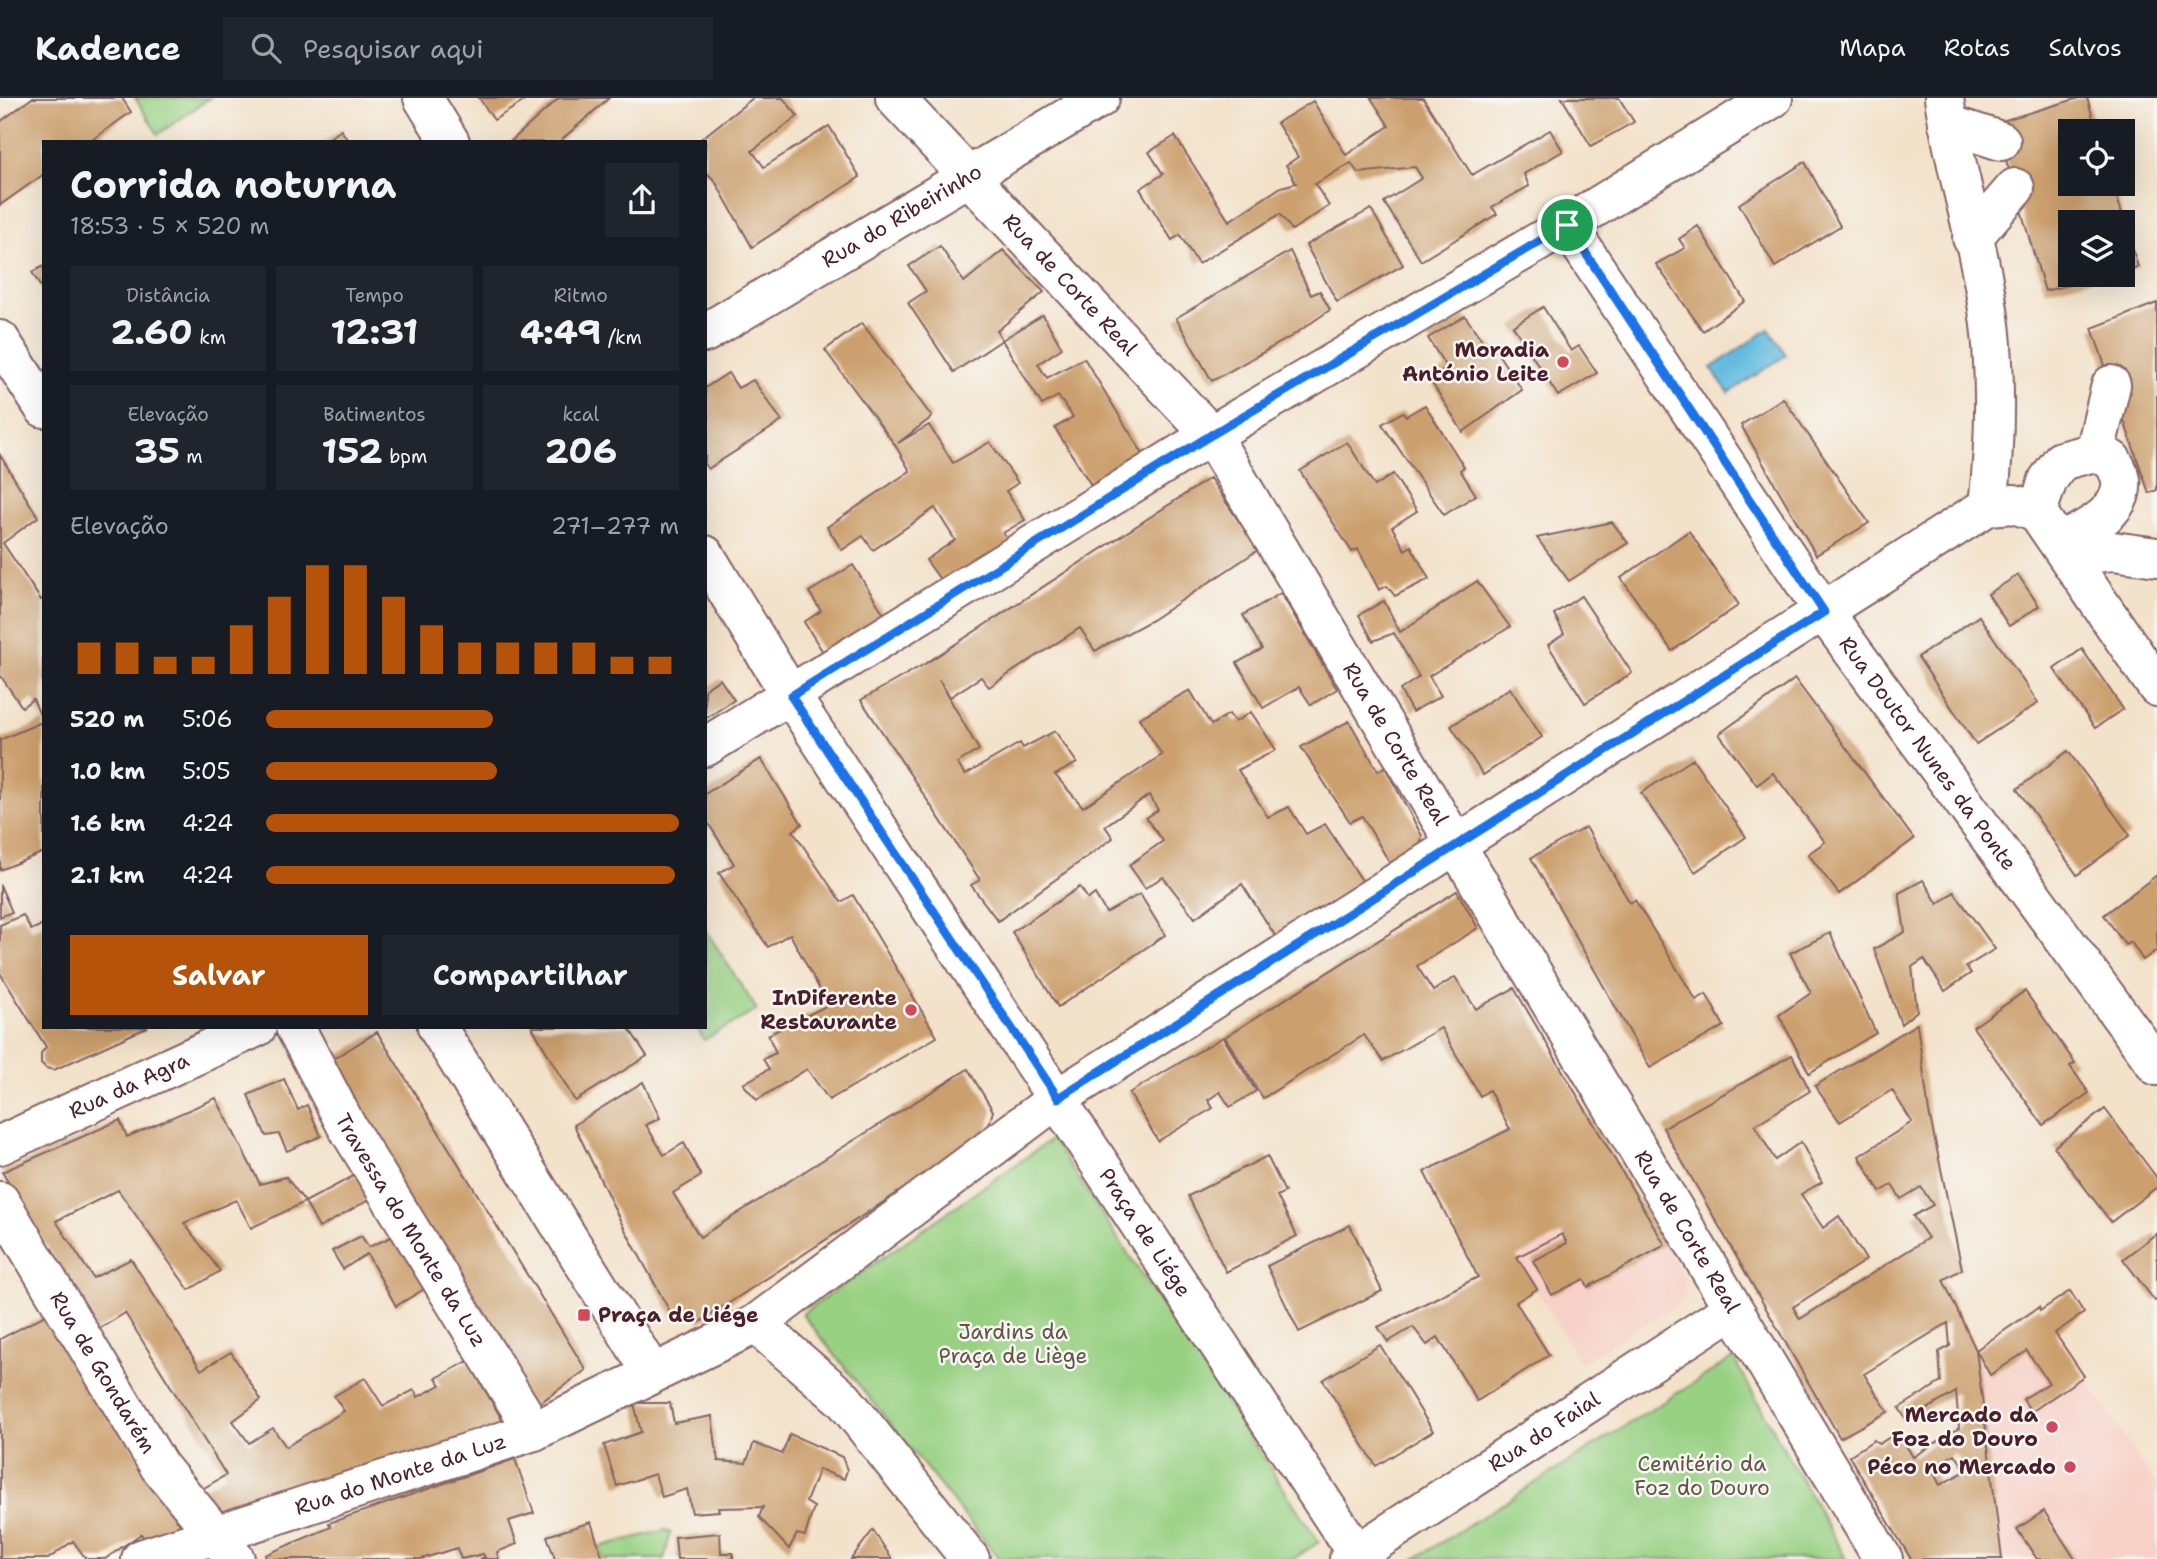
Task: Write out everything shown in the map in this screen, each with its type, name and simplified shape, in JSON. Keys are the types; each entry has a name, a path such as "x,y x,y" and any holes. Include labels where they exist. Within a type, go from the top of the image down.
{"street":[{"path":"423,98 449,140"},
{"name":"Rua de Corte Real","path":"895,98 1211,435 1731,1310 1883,1559"},
{"name":"Rua do Ribeirinho","path":"707,332 1100,98"},
{"path":"707,746 1211,435 1567,225 1773,98"},
{"path":"1946,111 2001,141"},
{"path":"1946,111 1993,346 1992,471 1988,506"},
{"path":"1972,238 2015,188"},
{"name":"Rua Doutor Nunes da Ponte","path":"1567,225 1824,612 2157,1066"},
{"path":"0,340 42,405"},
{"path":"2095,452 2111,385"},
{"path":"2037,512 2048,480 2061,461 2095,452 2112,460 2121,480 2115,505 2063,550"},
{"path":"970,1559 844,1400 756,1324 1058,1098 1988,506 2014,504 2037,512 2157,687"},
{"path":"2063,550 2113,551 2157,558"},
{"name":"Praça de Liége","path":"707,558 791,696 1058,1098 1353,1557"},
{"name":"Rua da Agra","path":"0,1145 253,1029"},
{"name":"Travessa do Monte da Luz","path":"296,1029 346,1125 534,1431"},
{"path":"438,1029 652,1373"},
{"name":"Rua de Gondarém","path":"2,1203 140,1436 181,1495 225,1547"},
{"name":"Rua do Faial","path":"1353,1557 1731,1310"},
{"name":"Rua do Monte da Luz","path":"141,1559 225,1547 534,1431 756,1324"}],"shaded area":[{"path":"1636,1196 1682,1273 1686,1284 1684,1297 1675,1306 1580,1363 1517,1257"},
{"name":"Mercado da Foz do Douro","path":"2039,1307 2157,1487 2157,1559 2002,1559 1976,1350"}],"green space":[{"path":"135,98 210,98 158,134"},
{"path":"707,932 757,1010 704,1040 697,1029 707,1029"},
{"name":"Jardins da Praça de Liège","path":"1052,1139 1319,1542 1293,1559 999,1559 802,1314"},
{"name":"Cemitério da Foz do Douro","path":"1733,1358 1846,1559 1415,1559"},
{"path":"665,1530 671,1533 664,1559 603,1559 599,1547"}],"water":[{"path":"1769,329 1786,355 1729,393 1711,368"}],"building":[{"path":"32,98 122,98 131,112 92,140 42,140 42,175 0,205 0,122"},
{"path":"479,98 529,98 494,120"},
{"path":"559,98 609,98 561,140 512,140"},
{"path":"753,98 783,98 798,116 752,151 764,167 829,126 860,177 752,247 715,181 707,173 707,140 700,140"},
{"path":"1371,98 1423,98 1472,175 1550,130 1563,151 1524,174 1529,186 1492,207 1497,214 1421,261 1384,202 1422,178 1415,167 1358,173 1351,163 1315,184 1329,206 1292,230 1280,214 1198,264 1180,235 1172,240 1140,189 1163,174 1149,152 1175,136 1229,221 1281,187 1296,183 1286,165 1298,157 1277,123 1313,101 1346,155 1389,126"},
{"path":"1562,98 1619,98 1634,122 1591,146"},
{"path":"2087,98 2093,119 2058,119 2058,196 2117,196 2121,210 2058,210 2058,287 2061,287 2045,291 1995,123"},
{"path":"341,130 348,140 327,140"},
{"path":"1805,162 1840,226 1775,267 1739,204"},
{"path":"1371,209 1403,265 1337,302 1306,245"},
{"path":"1698,226 1745,301 1703,331 1656,264 1685,248 1679,239"},
{"path":"940,246 964,282 1003,250 1044,292 997,331 1002,340 954,372 908,303 926,291 909,266"},
{"path":"1290,251 1311,295 1320,291 1330,310 1292,336 1212,381 1176,318"},
{"path":"42,267 42,290 32,272"},
{"path":"2157,303 2157,490 2149,493 2092,328"},
{"name":"Moradia António Leite","path":"1543,307 1571,351 1579,346 1597,373 1558,396 1513,326"},
{"path":"1043,315 1062,348 1038,364 1047,378 1084,358 1149,464 1098,496 1055,428 1073,417 1058,396 1042,405 1002,340"},
{"path":"1465,316 1484,343 1490,342 1522,390 1463,432 1430,380 1446,367 1428,338"},
{"path":"862,323 932,417 898,443 929,425 953,463 990,442 1018,483 1006,491 1025,520 1003,533 1013,547 947,589 926,560 955,540 935,508 873,550 863,536 842,550 827,527 910,471 895,445 825,350"},
{"path":"728,373 738,388 753,380 782,421 708,469 707,387"},
{"path":"1783,398 1869,523 1816,555 1741,425"},
{"path":"1425,405 1464,467 1460,470 1476,495 1444,515 1382,424 1403,412 1406,416"},
{"path":"1347,442 1375,486 1393,474 1417,511 1392,527 1405,550 1411,546 1429,579 1395,596 1387,586 1379,590 1358,549 1352,552 1300,471"},
{"path":"0,455 38,517 3,543 42,599 42,720 33,699 22,707 0,675"},
{"path":"1210,478 1258,550 1152,620 1095,651 1080,628 989,687 981,677 950,697 939,680 979,750 957,763 965,775 1020,743 1023,748 1055,731 1077,763 1055,775 1083,807 1162,755 1139,718 1190,690 1211,725 1229,714 1235,722 1251,712 1276,750 1238,770 1268,817 1289,807 1306,834 1325,824 1363,882 1276,937 1242,884 1195,918 1163,877 1145,888 1129,865 1163,841 1146,818 1158,810 1149,795 1105,826 1113,838 998,921 971,885 980,880 861,700 928,662"},
{"path":"1612,522 1628,543 1569,581 1537,538"},
{"path":"1689,531 1739,605 1672,651 1621,578"},
{"path":"853,565 889,622 828,660 804,622 821,611 809,592"},
{"path":"2018,575 2039,606 2009,626 1988,594"},
{"path":"1477,581 1510,627 1429,676 1441,696 1412,712 1400,690 1419,677 1394,633 1373,641 1359,615 1384,601 1400,632"},
{"path":"1281,593 1337,689 1311,705 1299,687 1263,708 1237,663 1262,649 1243,615"},
{"path":"1581,596 1632,673 1585,703 1548,645 1564,634 1554,614"},
{"path":"1979,616 2038,703 1976,744 1918,657"},
{"path":"2082,649 2123,709 2095,728 2054,669"},
{"path":"720,679 734,700 707,718 707,688"},
{"path":"1795,679 1914,839 1839,894 1808,854 1825,842 1773,773 1757,785 1719,734"},
{"path":"1510,688 1542,737 1483,775 1451,726"},
{"path":"1349,721 1378,771 1385,767 1422,836 1420,846 1391,865 1362,816 1350,822 1301,747"},
{"path":"42,722 42,853 0,870 0,740"},
{"path":"2068,751 2130,835 2077,875 2017,789"},
{"path":"761,759 802,824 793,831 841,902 853,895 937,1037 829,1100 807,1069 757,1100 743,1084 769,1069 763,1059 776,1053 768,1035 828,1005 790,934 768,947 719,873 734,864 707,821 707,793"},
{"path":"1693,759 1746,837 1695,872 1641,793"},
{"path":"1586,827 1630,903 1635,900 1696,1000 1706,994 1724,1026 1650,1068 1531,858"},
{"path":"2157,875 2157,950 2143,960 2131,942 2125,945 2104,915"},
{"path":"1923,880 1938,904 1954,892 1995,949 1966,967 1971,973 1945,991 1924,959 1912,967 1917,1011 1901,1024 1874,949 1905,932 1899,893"},
{"path":"0,885 12,912 0,917"},
{"path":"1080,887 1088,899 1095,894 1106,913 1140,894 1165,935 1058,1007 1012,932"},
{"path":"1457,891 1478,928 1417,966 1433,991 1455,977 1476,1009 1514,988 1665,1245 1588,1287 1584,1279 1552,1295 1533,1261 1567,1243 1562,1234 1517,1257 1537,1289 1516,1302 1549,1355 1477,1401 1438,1337 1427,1345 1413,1327 1388,1342 1378,1327 1478,1277 1424,1172 1510,1129 1489,1090 1480,1096 1441,1028 1383,1061 1364,1035 1263,1098 1225,1037"},
{"path":"23,915 31,930 42,925 42,1029 144,1029 54,1070 46,1068 41,1063 41,1053 46,1047 0,973 0,925"},
{"path":"1830,933 1876,1033 1809,1073 1779,1015 1811,993 1790,953"},
{"path":"2025,991 2075,1063 2070,1066 2089,1093 2043,1125 1973,1027"},
{"path":"1917,1024 1929,1112 1962,1269 1943,1280 1976,1350 2002,1559 1911,1559 1849,1456 1874,1440 1879,1444 1898,1432 1913,1457 1959,1428 1956,1392 1907,1421 1899,1408 1941,1382 1939,1352 1950,1346 1948,1323 1864,1374 1888,1412 1840,1438 1663,1128 1792,1055 1810,1091 1755,1125 1775,1160 1801,1142 1822,1182 1801,1194 1823,1228 1839,1216 1866,1260 1793,1307 1800,1319 1928,1238 1913,1216 1933,1205 1921,1187 1901,1199 1892,1185 1880,1192 1859,1156 1912,1122 1892,1090 1840,1122 1815,1086","holes":["1955,1454 1966,1471 1940,1485 1931,1468"]},
{"path":"533,1029 629,1029 647,1056 575,1101"},
{"path":"377,1032 586,1370 527,1412 322,1066"},
{"path":"1223,1037 1256,1091 1230,1107 1220,1092 1208,1100 1213,1108 1158,1141 1129,1093"},
{"path":"968,1069 993,1111 986,1135 700,1322 692,1310 674,1319 622,1224 574,1125 643,1082 660,1118 646,1125 664,1155 684,1143 701,1176 673,1193 700,1237"},
{"path":"284,1079 298,1110 307,1105 321,1136 287,1151 279,1134 266,1136 248,1095"},
{"path":"216,1098 260,1184 286,1177 305,1202 251,1228 236,1200 184,1223 220,1271 189,1290 118,1190 56,1221 93,1278 131,1259 201,1370 231,1352 261,1400 233,1421 249,1443 273,1428 286,1447 344,1411 334,1396 365,1378 383,1406 414,1390 418,1397 441,1385 436,1378 468,1361 514,1440 231,1539 197,1492 226,1475 125,1313 94,1332 73,1289 2,1172 120,1120 127,1137"},
{"path":"2105,1109 2157,1178 2157,1187 2111,1222 2054,1147"},
{"path":"1267,1156 1285,1192 1277,1196 1297,1236 1226,1272 1188,1196"},
{"path":"372,1166 386,1190 319,1228 305,1202"},
{"path":"1350,1225 1382,1291 1299,1332 1267,1266"},
{"path":"402,1232 434,1283 396,1306 367,1254 343,1269 332,1251 361,1236 369,1247"},
{"path":"2157,1233 2157,1300 2155,1301 2123,1259"},
{"path":"2070,1291 2084,1313 2055,1333 2084,1376 2031,1412 2023,1399 2049,1383 2027,1351 1990,1375 1976,1350 2039,1307 2040,1311"},
{"path":"49,1313 187,1536 152,1549 141,1534 105,1559 86,1559 73,1541 48,1559 0,1559 0,1339"},
{"path":"1380,1345 1433,1431 1376,1466 1323,1380"},
{"path":"634,1403 670,1403 674,1423 712,1416 718,1461 746,1463 754,1443 782,1454 790,1434 842,1457 847,1470 844,1479 819,1469 806,1502 814,1507 805,1536 797,1534 789,1549 759,1517 763,1507 718,1508 719,1511 692,1513 687,1489 662,1497 655,1474 617,1486 604,1445 641,1432"},
{"path":"515,1459 534,1513 509,1521 517,1544 497,1552 499,1559 480,1559 485,1557 483,1554 461,1559 457,1548 421,1559 267,1559 265,1555 331,1527 329,1523"},
{"path":"2044,1511 2075,1559 2037,1559 2017,1529"},
{"path":"591,1522 603,1559 555,1559 547,1536"},
{"path":"873,1530 892,1559 851,1559"},
{"path":"720,1533 721,1553 733,1553 733,1559 677,1559 675,1537"}],"place":[{"name":"Moradia António Leite","path":"1563,362"},
{"name":"InDiferente Restaurante","path":"911,1010"},
{"name":"Praça de Liége","path":"584,1315"},
{"name":"Mercado da Foz do Douro","path":"2052,1427"},
{"name":"Péco no Mercado","path":"2070,1467"}],"route":[{"path":"1567,225 1824,612 1058,1098 791,696 1211,435 1567,225"}]}
